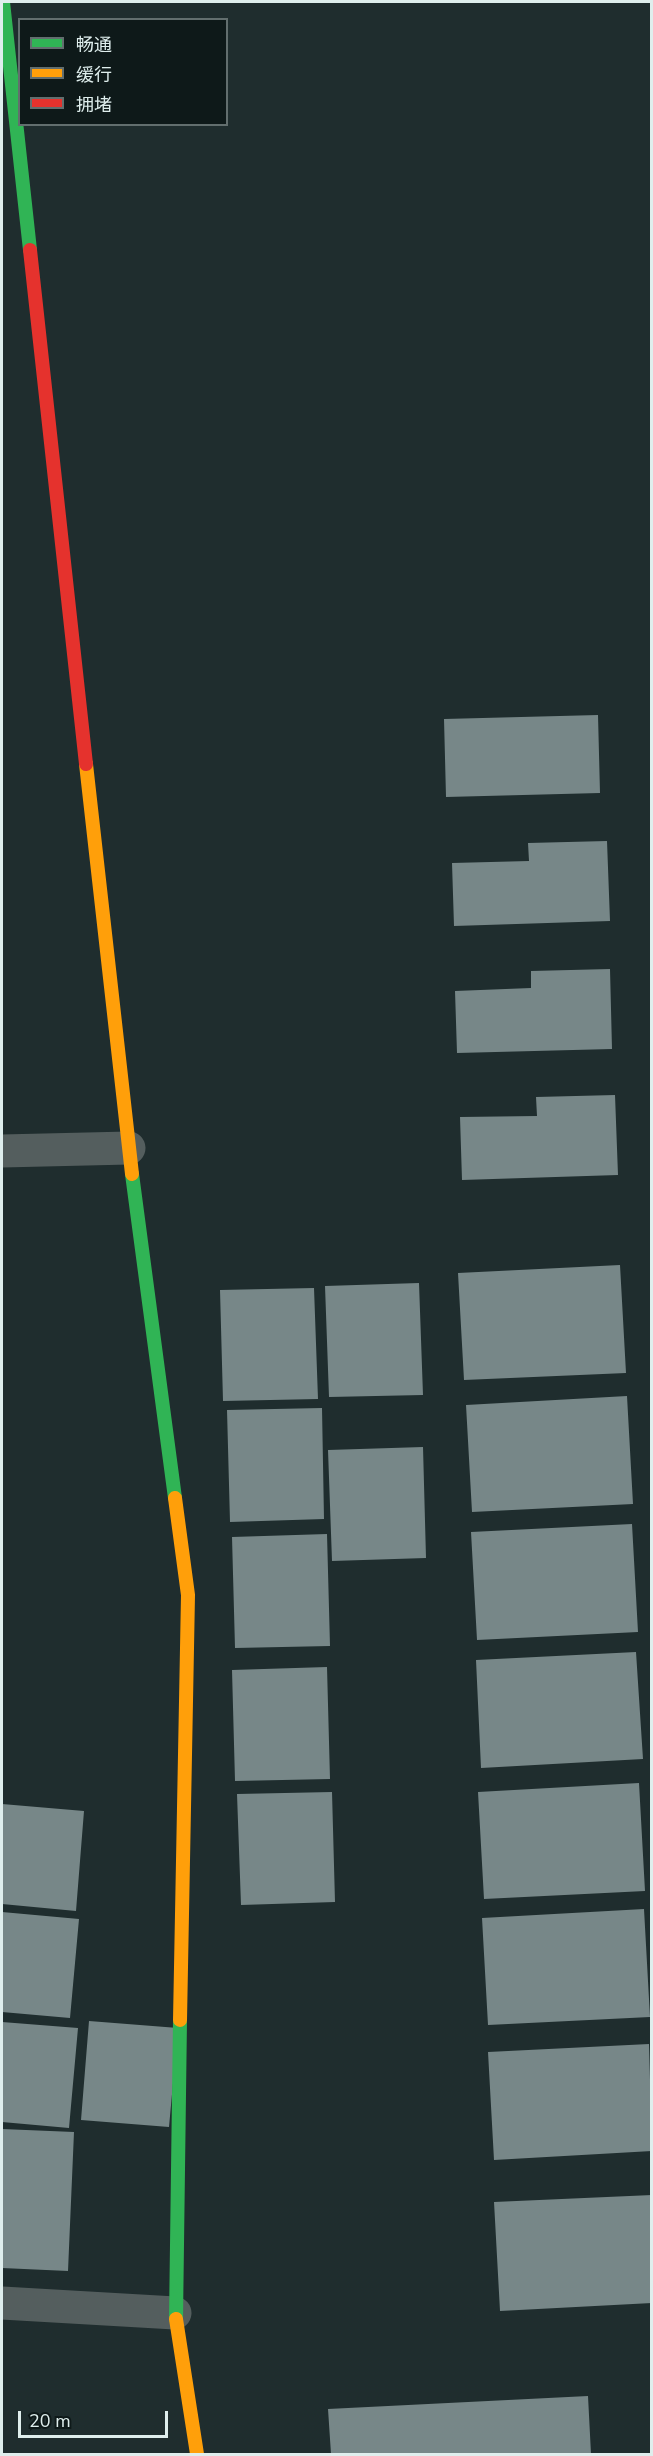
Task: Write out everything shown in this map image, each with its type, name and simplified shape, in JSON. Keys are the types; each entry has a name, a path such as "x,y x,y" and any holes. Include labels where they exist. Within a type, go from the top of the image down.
{"street":[{"path":"3,2 129,1148 188,1595 175,2313 197,2454"},
{"path":"2,1151 129,1148"},
{"path":"2,2302 175,2313"}],"building":[{"path":"598,715 600,793 446,797 444,719"},
{"path":"607,841 610,921 454,926 452,863 529,861 528,843"},
{"path":"610,969 612,1049 457,1053 455,991 531,988 531,971"},
{"path":"615,1095 618,1175 462,1180 460,1117 537,1116 536,1097"},
{"path":"620,1265 626,1373 464,1380 458,1273"},
{"path":"419,1283 423,1395 329,1397 325,1286"},
{"path":"314,1288 318,1399 223,1401 220,1290"},
{"path":"627,1396 633,1504 472,1512 466,1405"},
{"path":"322,1408 324,1519 230,1522 227,1410"},
{"path":"423,1447 426,1558 332,1561 328,1450"},
{"path":"632,1524 638,1632 477,1640 471,1532"},
{"path":"327,1534 330,1646 235,1648 232,1537"},
{"path":"636,1652 643,1759 481,1768 476,1660"},
{"path":"327,1667 330,1779 235,1781 232,1670"},
{"path":"639,1783 645,1891 484,1899 478,1792"},
{"path":"332,1792 335,1902 241,1905 237,1794"},
{"path":"2,1804 84,1811 76,1911 2,1904"},
{"path":"644,1909 650,2017 488,2025 482,1918"},
{"path":"2,1912 79,1919 70,2018 2,2012"},
{"path":"89,2021 178,2028 169,2127 81,2120"},
{"path":"2,2022 78,2028 69,2128 2,2122"},
{"path":"649,2044 652,2151 494,2160 488,2052"},
{"path":"2,2129 74,2132 68,2271 2,2268"},
{"path":"652,2195 652,2303 500,2311 494,2202"},
{"path":"588,2396 591,2454 331,2454 328,2409"}],"traffic: fast":[{"path":"3,2 30,250"},
{"path":"132,1174 175,1498"},
{"path":"176,2319 180,2020"}],"traffic: slow":[{"path":"86,764 132,1174"},
{"path":"175,1498 188,1595 180,2020"},
{"path":"176,2319 197,2454"}],"traffic: jam":[{"path":"30,250 86,764"}]}
